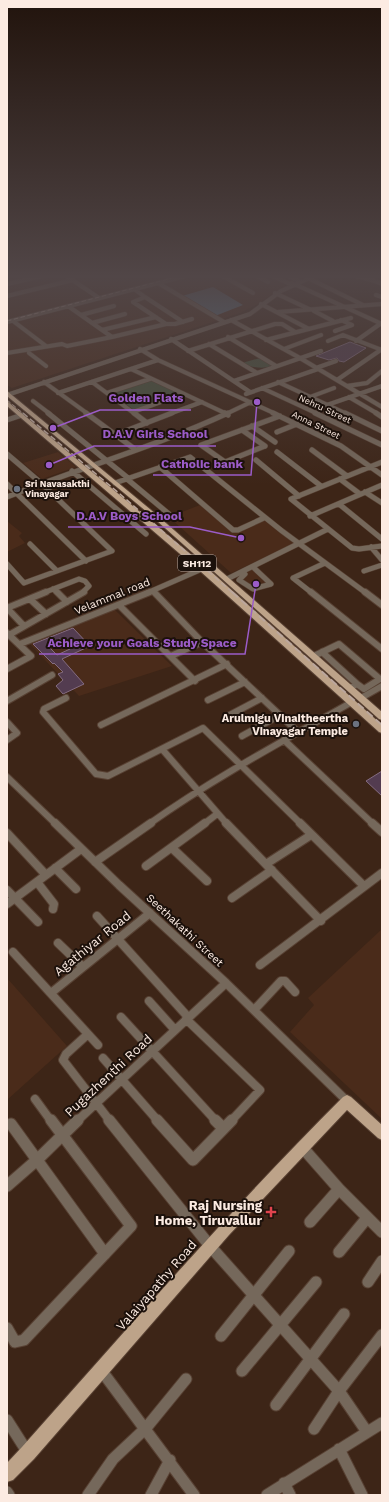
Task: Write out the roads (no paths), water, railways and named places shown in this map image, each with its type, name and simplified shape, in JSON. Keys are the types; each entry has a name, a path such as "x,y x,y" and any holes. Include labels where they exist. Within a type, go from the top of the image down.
{"main road":[{"name":"SH112","path":"8,397 22,415 203,569 382,730"},
{"name":"SH112","path":"8,397 116,483 227,579 382,717"},
{"path":"347,1101 382,1134"},
{"name":"Valaiyapathy Road","path":"7,1474 28,1453 210,1246 347,1101"}],"street":[{"path":"7,353 53,345"},
{"path":"7,357 72,345"},
{"path":"8,397 44,382 152,345"},
{"path":"180,345 250,392"},
{"path":"188,351 206,345"},
{"path":"211,345 257,373"},
{"path":"241,345 276,366"},
{"path":"276,345 382,407"},
{"path":"284,349 294,345"},
{"path":"369,345 382,349"},
{"name":"Anna Street","path":"140,349 158,360 251,402 341,446 382,474"},
{"path":"337,380 382,349"},
{"path":"234,381 322,351"},
{"path":"29,353 46,366"},
{"path":"58,393 158,360"},
{"path":"240,397 336,361"},
{"path":"131,369 228,415"},
{"path":"347,386 363,384 382,371"},
{"path":"108,393 150,379"},
{"path":"44,382 136,450"},
{"path":"92,382 147,423"},
{"path":"278,382 382,431"},
{"path":"327,405 382,386"},
{"name":"Nehru Street","path":"262,388 382,444"},
{"path":"310,397 334,388"},
{"path":"133,412 183,394"},
{"path":"349,397 382,417"},
{"path":"33,401 128,478 169,514"},
{"path":"115,435 202,402"},
{"path":"7,497 72,471 136,450 228,415 251,402"},
{"path":"7,420 22,415"},
{"path":"242,430 264,446 224,462 202,446 202,443 280,416"},
{"path":"277,432 297,424"},
{"path":"252,426 274,442"},
{"path":"312,450 347,476"},
{"path":"277,452 321,486"},
{"path":"7,454 41,483 112,551 56,570 24,583 7,564"},
{"path":"116,483 186,457 190,457 264,518 382,605"},
{"path":"256,460 299,496"},
{"path":"382,462 291,499 310,516 352,548 359,549 382,546"},
{"path":"160,467 233,530 238,530 264,518"},
{"path":"72,471 146,534"},
{"path":"340,479 382,503"},
{"path":"7,484 86,561"},
{"path":"310,516 382,485"},
{"path":"339,504 382,539"},
{"path":"227,579 254,567 328,529"},
{"path":"30,544 56,570"},
{"path":"371,547 382,560"},
{"path":"294,578 325,563"},
{"name":"Velammal road","path":"20,644 119,605 211,565"},
{"path":"364,571 382,565"},
{"path":"246,596 253,593 253,589 271,582 254,567"},
{"path":"253,589 238,578 254,567"},
{"path":"287,572 382,649"},
{"path":"7,669 31,656 9,632 24,626 68,602 88,589 87,583 79,579 7,608 24,626"},
{"path":"53,589 68,602"},
{"path":"152,591 202,642 298,732"},
{"path":"30,599 46,614"},
{"path":"119,605 195,681"},
{"path":"171,656 202,642"},
{"path":"314,656 322,652 338,644 380,679 364,689 322,652"},
{"path":"101,725 195,681 227,664"},
{"path":"7,701 52,674"},
{"path":"208,700 245,682"},
{"path":"350,688 357,684"},
{"path":"360,698 382,686"},
{"path":"66,698 44,709 42,712 96,774 108,776 203,728 364,886"},
{"path":"226,717 262,698"},
{"path":"94,862 196,791 239,765 352,702"},
{"path":"242,736 280,715"},
{"path":"7,722 17,733 7,740"},
{"path":"284,740 382,832"},
{"path":"162,749 217,814 321,921"},
{"name":"Seethakathi Street","path":"7,777 94,862 226,983 347,1101"},
{"path":"146,866 217,814"},
{"path":"7,833 46,875"},
{"path":"232,898 311,835"},
{"path":"172,848 207,881"},
{"path":"7,904 81,849"},
{"path":"55,868 76,889"},
{"path":"260,965 321,921 382,873"},
{"path":"37,882 54,904 53,909"},
{"path":"7,890 38,922"},
{"name":"Agathiyar Road","path":"51,993 150,913"},
{"path":"97,916 187,1018 260,1090 193,1160 103,1058"},
{"path":"58,943 82,967"},
{"path":"13,952 98,1044"},
{"path":"254,1010 281,981 285,981 295,992"},
{"name":"Pugazhenthi Road","path":"7,1186 38,1159 96,1102 226,983"},
{"path":"149,1001 175,1030"},
{"path":"121,1017 153,1050 223,1128"},
{"path":"88,1034 66,1054 63,1060 210,1246 339,1391 367,1432"},
{"path":"7,1328 15,1342 24,1340 131,1226 35,1099"},
{"path":"11,1124 38,1159 105,1254"},
{"path":"302,1147 339,1189 382,1232"},
{"path":"310,1222 339,1189"},
{"path":"339,1252 367,1218"},
{"path":"221,1336 289,1252"},
{"path":"368,1282 382,1261"},
{"path":"242,1371 316,1282"},
{"path":"276,1405 344,1314"},
{"path":"314,1429 339,1391 382,1335"},
{"path":"101,1370 194,1494"},
{"path":"88,1495 113,1459 146,1428 186,1379"},
{"path":"7,1420 28,1453"},
{"path":"267,1495 338,1449 382,1423"},
{"path":"338,1449 362,1495"},
{"path":"150,1495 170,1460"},
{"path":"284,1483 290,1495"}],"railway":[{"path":"7,400 24,414"},
{"path":"23,413 120,494 233,593"},
{"path":"232,592 382,725"}],"place":[{"name":"Catholic bank","path":"257,402"},
{"name":"Golden Flats","path":"53,428"},
{"name":"D.A.V Girls School","path":"49,465"},
{"name":"Sri Navasakthi Vinayagar","path":"17,489"},
{"name":"D.A.V Boys School","path":"241,538"},
{"name":"Achieve your Goals Study Space","path":"256,584"},
{"name":"Arulmigu Vinaitheertha Vinayagar Temple","path":"356,724"},
{"name":"Raj Nursing Home, Tiruvallur","path":"271,1212"}]}
